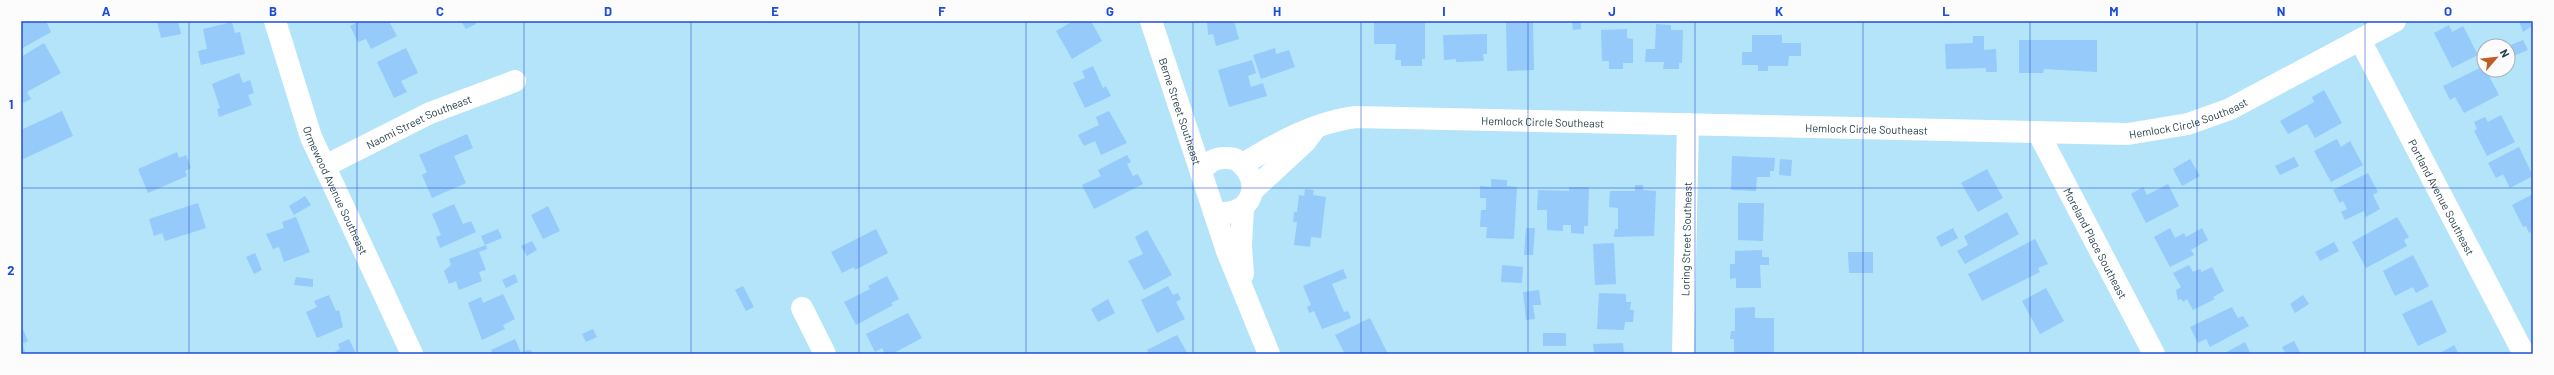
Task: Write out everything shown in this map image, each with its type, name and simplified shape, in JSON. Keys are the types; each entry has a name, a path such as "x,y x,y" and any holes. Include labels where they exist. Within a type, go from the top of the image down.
{"street":[{"name":"Ormewood Avenue Southeast","path":"275,21 311,137 412,354"},
{"name":"Berne Street Southeast","path":"1151,21 1214,212 1244,294 1269,354"},
{"name":"Hemlock Circle Southeast","path":"1234,160 1301,131 1314,129 1329,121 1355,117 2128,134 2188,124 2230,109 2395,21"},
{"name":"Portland Avenue Southeast","path":"2360,40 2524,354"},
{"name":"Berne Street Southeast","path":"1161,50 1178,93 1201,136 1234,160 1253,181 1248,199 1241,246 1244,294"},
{"name":"Naomi Street Southeast","path":"325,166 430,113 515,80"},
{"name":"Loring Street Southeast","path":"1683,354 1688,124"},
{"name":"Hemlock Circle Southeast","path":"1248,199 1304,142 1314,129"},
{"name":"Moreland Place Southeast","path":"2038,132 2154,354"},
{"name":"Berne Street Southeast","path":"1201,172 1207,164 1234,160"},
{"path":"1214,212 1225,214 1248,199"},
{"path":"802,308 825,354"}],"building":[{"path":"21,21 46,21 51,32 21,49"},
{"path":"157,21 178,21 181,34 161,38"},
{"path":"360,21 394,21 390,23 397,36 371,49 366,39 358,42 350,26"},
{"path":"461,21 474,21 476,24 466,29"},
{"path":"1073,21 1091,21 1102,41 1072,59 1056,31"},
{"path":"1207,21 1234,21 1239,39 1216,46 1213,34 1208,35"},
{"path":"1374,21 1425,21 1425,59 1422,59 1422,66 1401,66 1401,60 1395,60 1396,44 1374,44"},
{"path":"1506,21 1533,21 1534,70 1507,71"},
{"path":"1572,21 1581,21 1581,29 1573,30"},
{"path":"2519,21 2529,21 2532,26 2523,32"},
{"path":"232,22 235,33 240,32 245,54 201,65 198,51 207,49 203,29"},
{"path":"1656,24 1671,25 1671,30 1683,30 1682,63 1679,63 1679,69 1663,69 1664,62 1645,62 1646,49 1655,49"},
{"path":"2449,25 2452,32 2463,26 2476,51 2476,56 2452,68 2434,33"},
{"path":"1627,29 1627,38 1633,39 1633,63 1623,63 1623,69 1609,69 1609,61 1602,61 1601,30"},
{"path":"1487,34 1487,54 1483,54 1484,61 1456,62 1456,59 1444,60 1443,35"},
{"path":"1752,35 1782,35 1782,43 1801,43 1801,56 1789,56 1788,66 1768,66 1768,71 1758,71 1758,65 1742,65 1742,52 1752,52"},
{"path":"1973,36 1984,36 1984,50 1996,49 1997,72 1986,72 1986,68 1946,69 1945,44 1973,43"},
{"path":"2019,40 2097,40 2097,72 2044,69 2043,73 2019,73"},
{"path":"2523,40 2528,50 2516,55 2516,43"},
{"path":"44,43 61,73 27,92 31,99 21,104 21,57"},
{"path":"406,48 418,73 401,81 407,92 394,98 377,62"},
{"path":"1275,48 1276,54 1289,50 1295,67 1261,79 1253,55"},
{"path":"1252,60 1256,73 1248,76 1251,87 1263,83 1267,96 1229,107 1218,70"},
{"path":"1093,66 1103,88 1106,86 1111,96 1085,108 1073,83 1085,78 1082,71"},
{"path":"2476,70 2476,78 2490,78 2499,95 2464,113 2455,97 2450,100 2443,86"},
{"path":"239,73 243,83 250,80 254,93 248,95 252,105 219,117 217,109 220,108 212,84"},
{"path":"2324,90 2342,123 2315,138 2307,124 2288,134 2280,121 2314,102 2312,97"},
{"path":"62,111 73,136 21,160 21,130"},
{"path":"1109,111 1127,143 1101,155 1095,141 1084,146 1078,135 1099,125 1096,117"},
{"path":"2501,115 2515,142 2487,156 2474,131 2477,129 2474,122 2485,117 2488,122"},
{"path":"467,134 473,148 454,156 466,183 432,198 422,175 427,172 419,155"},
{"path":"2337,139 2341,147 2350,141 2363,165 2331,182 2314,151"},
{"path":"2519,147 2533,176 2510,188 2503,174 2496,178 2488,163"},
{"path":"177,152 179,158 186,155 191,168 185,171 187,176 148,193 138,169"},
{"path":"1127,155 1131,162 1127,164 1133,176 1138,174 1143,184 1094,209 1082,185 1101,176 1098,170"},
{"path":"1732,156 1775,158 1774,171 1770,171 1770,177 1757,177 1756,191 1731,190"},
{"path":"2294,157 2299,166 2280,175 2275,166"},
{"path":"1780,159 1792,160 1791,176 1779,175"},
{"path":"2190,159 2200,176 2182,186 2173,169"},
{"path":"1987,169 2003,198 1978,212 1961,183"},
{"path":"2368,173 2378,192 2373,195 2380,209 2366,217 2364,211 2345,220 2341,212 2347,209 2343,201 2340,203 2333,190"},
{"path":"1491,179 1507,180 1507,186 1517,187 1514,239 1486,238 1487,227 1480,227 1481,210 1486,210 1486,198 1480,198 1480,186 1491,187"},
{"path":"2168,184 2179,206 2146,223 2131,194 2143,187 2147,195"},
{"path":"1635,185 1643,185 1643,190 1656,191 1654,236 1614,237 1615,229 1618,229 1618,208 1609,207 1610,191 1635,191"},
{"path":"1569,187 1589,187 1588,226 1584,226 1584,234 1571,233 1571,225 1563,225 1563,231 1547,230 1547,210 1537,210 1538,190 1569,191"},
{"path":"1305,189 1314,190 1313,195 1326,197 1321,238 1311,237 1310,247 1294,245 1297,222 1293,222 1294,212 1297,212 1299,195 1304,196"},
{"path":"2533,194 2533,230 2529,233 2526,226 2523,227 2512,205"},
{"path":"305,196 311,205 294,215 289,206"},
{"path":"198,203 206,228 165,241 162,233 154,236 149,219"},
{"path":"1738,203 1764,203 1763,241 1738,240"},
{"path":"454,204 463,224 471,221 476,232 440,248 436,237 441,235 432,214"},
{"path":"548,206 560,231 543,239 531,215"},
{"path":"2007,212 2019,234 1965,264 1957,251 1968,245 1964,236"},
{"path":"296,217 310,252 284,262 279,247 273,249 266,234 284,228 282,222"},
{"path":"2397,217 2409,237 2404,240 2407,246 2366,268 2352,242"},
{"path":"1526,228 1535,228 1533,255 1524,255"},
{"path":"1953,228 1958,238 1941,247 1936,237"},
{"path":"2170,228 2175,238 2184,233 2186,237 2202,228 2208,240 2191,250 2194,255 2170,267 2154,237"},
{"path":"498,229 502,238 485,245 481,236"},
{"path":"876,229 888,253 855,270 854,267 842,273 831,252"},
{"path":"1147,230 1172,275 1144,290 1128,261 1143,254 1135,237"},
{"path":"2035,239 2048,264 2038,268 2040,272 1982,301 1968,274"},
{"path":"532,241 537,250 527,256 521,246"},
{"path":"2334,242 2339,251 2320,261 2315,252"},
{"path":"1614,243 1616,284 1595,285 1593,244"},
{"path":"486,245 487,249 479,252 486,270 479,272 482,281 459,290 456,281 449,284 444,271 451,265 449,259"},
{"path":"1762,250 1762,257 1769,257 1769,265 1760,265 1761,288 1736,288 1736,278 1730,279 1730,264 1735,264 1735,251"},
{"path":"1848,252 1873,252 1873,273 1849,273"},
{"path":"255,253 262,270 254,274 246,257"},
{"path":"2413,255 2429,286 2416,293 2413,287 2395,296 2383,271"},
{"path":"1502,265 1523,267 1522,283 1501,282"},
{"path":"2189,265 2193,272 2200,269 2202,272 2212,267 2224,291 2213,297 2215,299 2193,310 2187,299 2183,302 2181,299 2178,300 2176,290 2181,287 2173,273"},
{"path":"1343,269 1347,278 1332,284 1344,312 1348,311 1351,318 1322,329 1314,311 1309,313 1307,307 1311,305 1303,286"},
{"path":"515,274 518,282 506,288 502,280"},
{"path":"887,276 899,299 891,303 893,305 856,325 844,302 870,289 868,286"},
{"path":"296,277 313,279 313,287 294,285"},
{"path":"743,286 754,307 746,311 735,290"},
{"path":"1168,286 1173,295 1178,293 1181,299 1176,302 1185,319 1157,333 1141,300"},
{"path":"2046,288 2064,321 2040,334 2022,301"},
{"path":"1539,290 1541,305 1533,305 1535,319 1526,320 1523,292"},
{"path":"1599,293 1626,294 1626,302 1631,302 1630,310 1634,310 1633,322 1625,322 1624,330 1597,329"},
{"path":"503,294 515,319 503,325 505,329 482,340 468,303 481,297 483,303"},
{"path":"329,295 336,311 339,310 343,327 317,338 306,312 317,307 314,301"},
{"path":"2303,295 2309,304 2295,313 2290,304"},
{"path":"1108,299 1115,313 1098,322 1091,309"},
{"path":"2432,300 2447,332 2418,346 2402,314"},
{"path":"1755,307 1755,318 1774,318 1774,354 1734,354 1734,339 1730,339 1731,331 1735,331 1735,308"},
{"path":"2232,307 2238,318 2243,316 2249,326 2210,347 2206,339 2198,343 2190,327"},
{"path":"908,313 922,338 892,354 885,354 882,348 875,352 866,334"},
{"path":"1370,318 1388,354 1345,354 1335,335"},
{"path":"23,329 28,341 22,344 26,354 21,354"},
{"path":"593,329 597,337 586,342 582,334"},
{"path":"1543,333 1566,333 1566,346 1543,346"},
{"path":"1177,335 1188,354 1149,354 1147,350"},
{"path":"349,339 356,354 331,354 340,349 338,344"},
{"path":"515,339 521,353 531,350 533,354 493,354 491,350"},
{"path":"2294,341 2301,354 2286,354 2282,347"},
{"path":"2245,342 2251,354 2223,354"},
{"path":"1623,343 1624,354 1594,354 1593,344"},
{"path":"2454,345 2459,354 2438,354 2442,352"}]}
